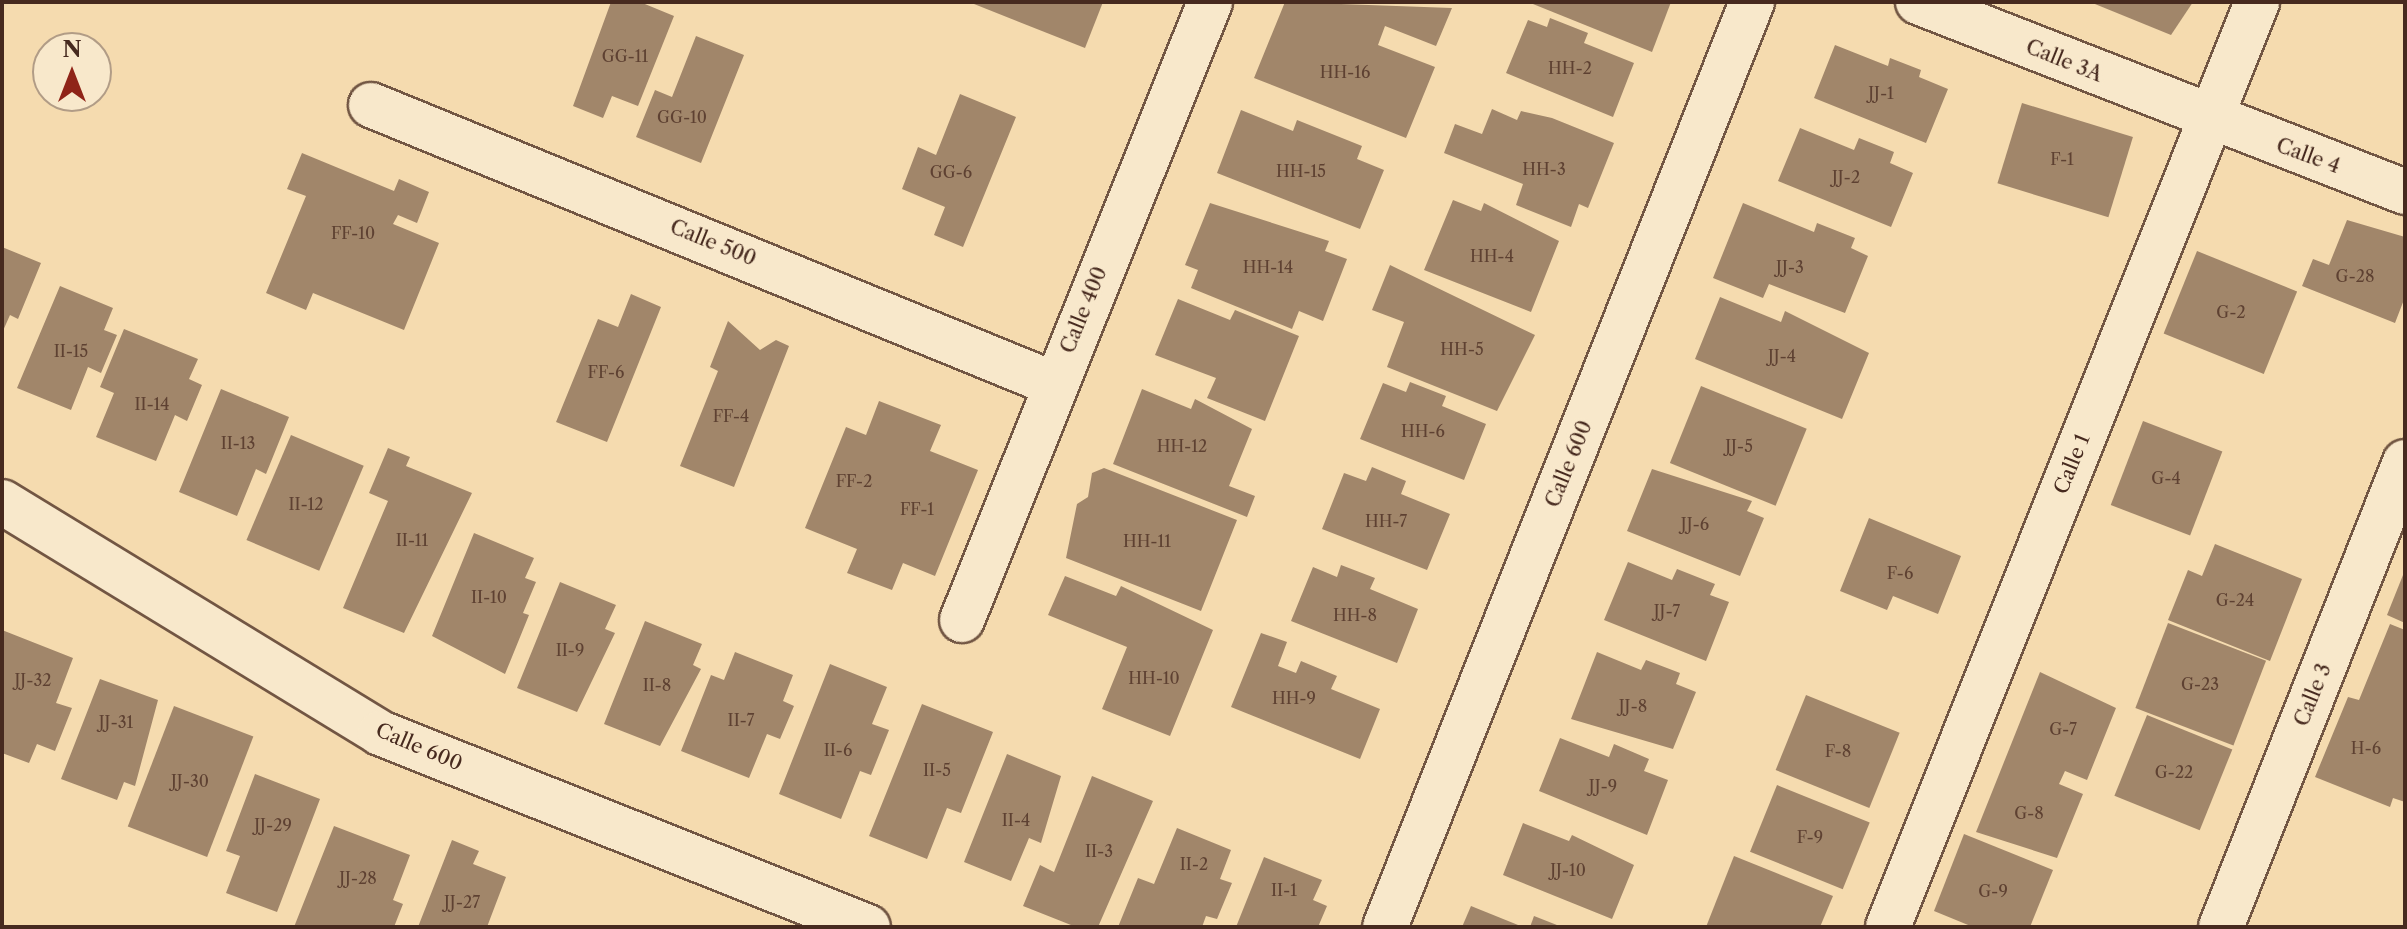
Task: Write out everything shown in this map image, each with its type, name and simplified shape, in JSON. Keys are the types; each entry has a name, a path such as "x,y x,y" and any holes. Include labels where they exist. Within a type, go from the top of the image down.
{"street":[{"name":"Calle 400","path":"962,620 1054,384 1210,2"},
{"name":"Calle 600","path":"1385,927 1752,2"},
{"name":"Calle 3A","path":"1918,2 2210,119"},
{"name":"Calle 1","path":"1888,927 2257,2"},
{"name":"Calle 500","path":"371,105 1054,384"},
{"name":"Calle 4","path":"2210,119 2405,192"},
{"name":"Calle 3","path":"2221,927 2405,462"},
{"name":"Calle 600","path":"2,502 380,733 868,927"}],"building":[{"path":"611,2 640,2 674,16 638,106 612,96 603,118 573,106"},
{"path":"969,2 1103,2 1085,48"},
{"path":"1285,2 1452,8 1436,46 1385,26 1378,45 1435,67 1406,138 1254,78"},
{"path":"1528,2 1671,2 1652,52"},
{"path":"2090,2 2193,2 2171,35"},
{"path":"1550,18 1588,33 1584,43 1634,63 1613,117 1506,73 1528,20 1547,27"},
{"path":"696,36 744,55 701,163 636,137 655,90 672,97"},
{"path":"1835,45 1888,66 1890,58 1921,70 1919,77 1948,89 1926,143 1814,98"},
{"path":"960,94 1016,117 963,247 934,235 945,207 902,189 918,147 936,155"},
{"path":"2022,103 2133,137 2108,217 1997,183"},
{"path":"1492,109 1517,120 1521,111 1552,118 1614,143 1588,208 1579,204 1571,227 1516,205 1523,184 1444,153 1455,124 1482,134"},
{"path":"1241,110 1293,131 1297,120 1362,146 1357,159 1384,170 1360,229 1217,173"},
{"path":"1800,128 1854,150 1859,138 1894,152 1890,163 1913,173 1891,227 1778,181"},
{"path":"302,153 394,191 399,179 429,192 417,223 398,215 393,224 439,243 404,330 313,293 306,310 266,293 306,196 287,189"},
{"path":"1453,200 1481,211 1484,203 1559,241 1531,312 1424,270"},
{"path":"1210,203 1329,241 1325,251 1347,259 1323,321 1299,311 1292,329 1191,288 1198,270 1185,265"},
{"path":"1743,203 1814,232 1817,223 1855,238 1851,248 1868,256 1845,313 1769,284 1763,298 1713,278"},
{"path":"2347,220 2405,237 2405,297 2395,323 2302,286 2313,259 2329,265"},
{"path":"2,247 41,263 18,319 10,315 2,333"},
{"path":"2197,251 2297,291 2264,374 2164,334"},
{"path":"1390,265 1535,335 1497,411 1387,367 1404,322 1372,310"},
{"path":"60,286 113,308 104,330 117,335 101,373 88,367 71,410 17,388"},
{"path":"631,294 661,307 607,442 556,422 598,319 618,327"},
{"path":"1720,297 1781,322 1785,311 1869,353 1842,419 1695,359"},
{"path":"1178,299 1230,320 1235,310 1299,336 1265,421 1207,398 1216,378 1155,355"},
{"path":"728,321 760,350 776,340 789,346 734,487 680,466 718,371 710,367"},
{"path":"124,329 198,359 189,379 202,385 187,421 175,415 156,461 96,437 114,393 100,387"},
{"path":"1410,382 1446,396 1442,406 1486,424 1464,480 1360,439 1383,383 1406,392"},
{"path":"1701,386 1807,429 1776,506 1670,463"},
{"path":"221,389 289,417 266,474 256,469 237,516 179,492"},
{"path":"1142,389 1191,409 1195,399 1252,429 1229,486 1255,496 1247,517 1113,464"},
{"path":"879,401 941,425 930,451 978,470 935,576 903,563 892,590 847,573 857,549 805,528 846,427 866,435"},
{"path":"2143,421 2222,451 2190,535 2111,505"},
{"path":"291,435 364,466 319,571 246,540"},
{"path":"388,448 410,457 406,466 472,493 404,633 343,608 388,501 369,493"},
{"path":"1372,467 1406,481 1401,494 1450,514 1427,570 1322,529 1344,473 1366,481"},
{"path":"1104,468 1237,520 1201,611 1066,558 1077,504 1088,497 1092,473"},
{"path":"1652,469 1752,501 1747,511 1764,518 1740,576 1627,531"},
{"path":"1869,518 1961,556 1938,614 1893,596 1887,610 1840,591"},
{"path":"474,533 534,558 525,578 536,582 523,613 529,615 505,674 432,636"},
{"path":"2215,544 2302,579 2270,661 2168,620 2188,570 2202,576"},
{"path":"1628,562 1672,580 1677,569 1715,584 1710,595 1729,602 1706,661 1604,620"},
{"path":"1341,565 1375,578 1370,589 1418,609 1397,663 1291,621 1313,567 1337,577"},
{"path":"2405,570 2405,623 2387,615"},
{"path":"1065,576 1116,596 1121,586 1213,630 1170,736 1102,709 1127,647 1048,615"},
{"path":"560,582 616,605 605,629 615,633 577,712 517,688"},
{"path":"645,621 702,644 693,665 701,669 660,746 604,724"},
{"path":"2168,623 2266,661 2233,746 2135,708"},
{"path":"2390,624 2405,630 2405,802 2393,798 2390,807 2315,777 2348,697 2359,700"},
{"path":"2,630 73,658 56,703 72,708 55,751 37,744 29,763 2,753"},
{"path":"1261,633 1287,642 1278,666 1296,673 1301,661 1337,676 1331,689 1380,709 1360,759 1231,707"},
{"path":"735,652 793,675 783,701 794,706 780,739 767,734 749,778 681,751 711,675 724,680"},
{"path":"1597,652 1641,670 1646,660 1680,673 1676,684 1696,692 1673,749 1571,719"},
{"path":"830,664 887,687 872,724 889,730 871,775 860,771 841,819 779,794"},
{"path":"2040,672 2116,708 2087,780 2065,771 2059,784 2083,794 2057,858 1976,832"},
{"path":"100,679 158,700 135,786 124,782 117,800 61,779"},
{"path":"1806,695 1900,733 1869,808 1776,770"},
{"path":"922,704 993,732 961,813 947,808 927,859 869,836"},
{"path":"174,706 253,736 207,857 128,826"},
{"path":"2147,715 2232,749 2200,830 2114,796"},
{"path":"1560,738 1609,757 1614,744 1649,759 1644,771 1668,780 1647,835 1539,791"},
{"path":"1007,754 1061,776 1041,843 1029,838 1011,881 964,862"},
{"path":"255,774 320,799 277,912 226,893 240,856 226,851"},
{"path":"1092,776 1153,801 1098,927 1076,927 1023,906 1040,865 1054,872"},
{"path":"1777,785 1870,822 1843,889 1750,852"},
{"path":"1523,823 1569,841 1572,835 1634,865 1612,919 1503,875"},
{"path":"334,826 410,855 393,900 403,904 394,927 294,927"},
{"path":"1177,828 1231,850 1220,879 1232,883 1217,919 1206,916 1202,927 1118,927 1138,878 1154,884"},
{"path":"1964,834 2053,870 2030,927 1973,927 1934,911"},
{"path":"452,840 479,851 473,864 506,877 487,927 418,927"},
{"path":"1734,856 1833,896 1820,927 1706,927"},
{"path":"1264,857 1322,880 1313,900 1327,906 1318,927 1236,927"},
{"path":"1471,906 1523,927 1462,927"},
{"path":"1534,916 1562,927 1530,927"}]}
